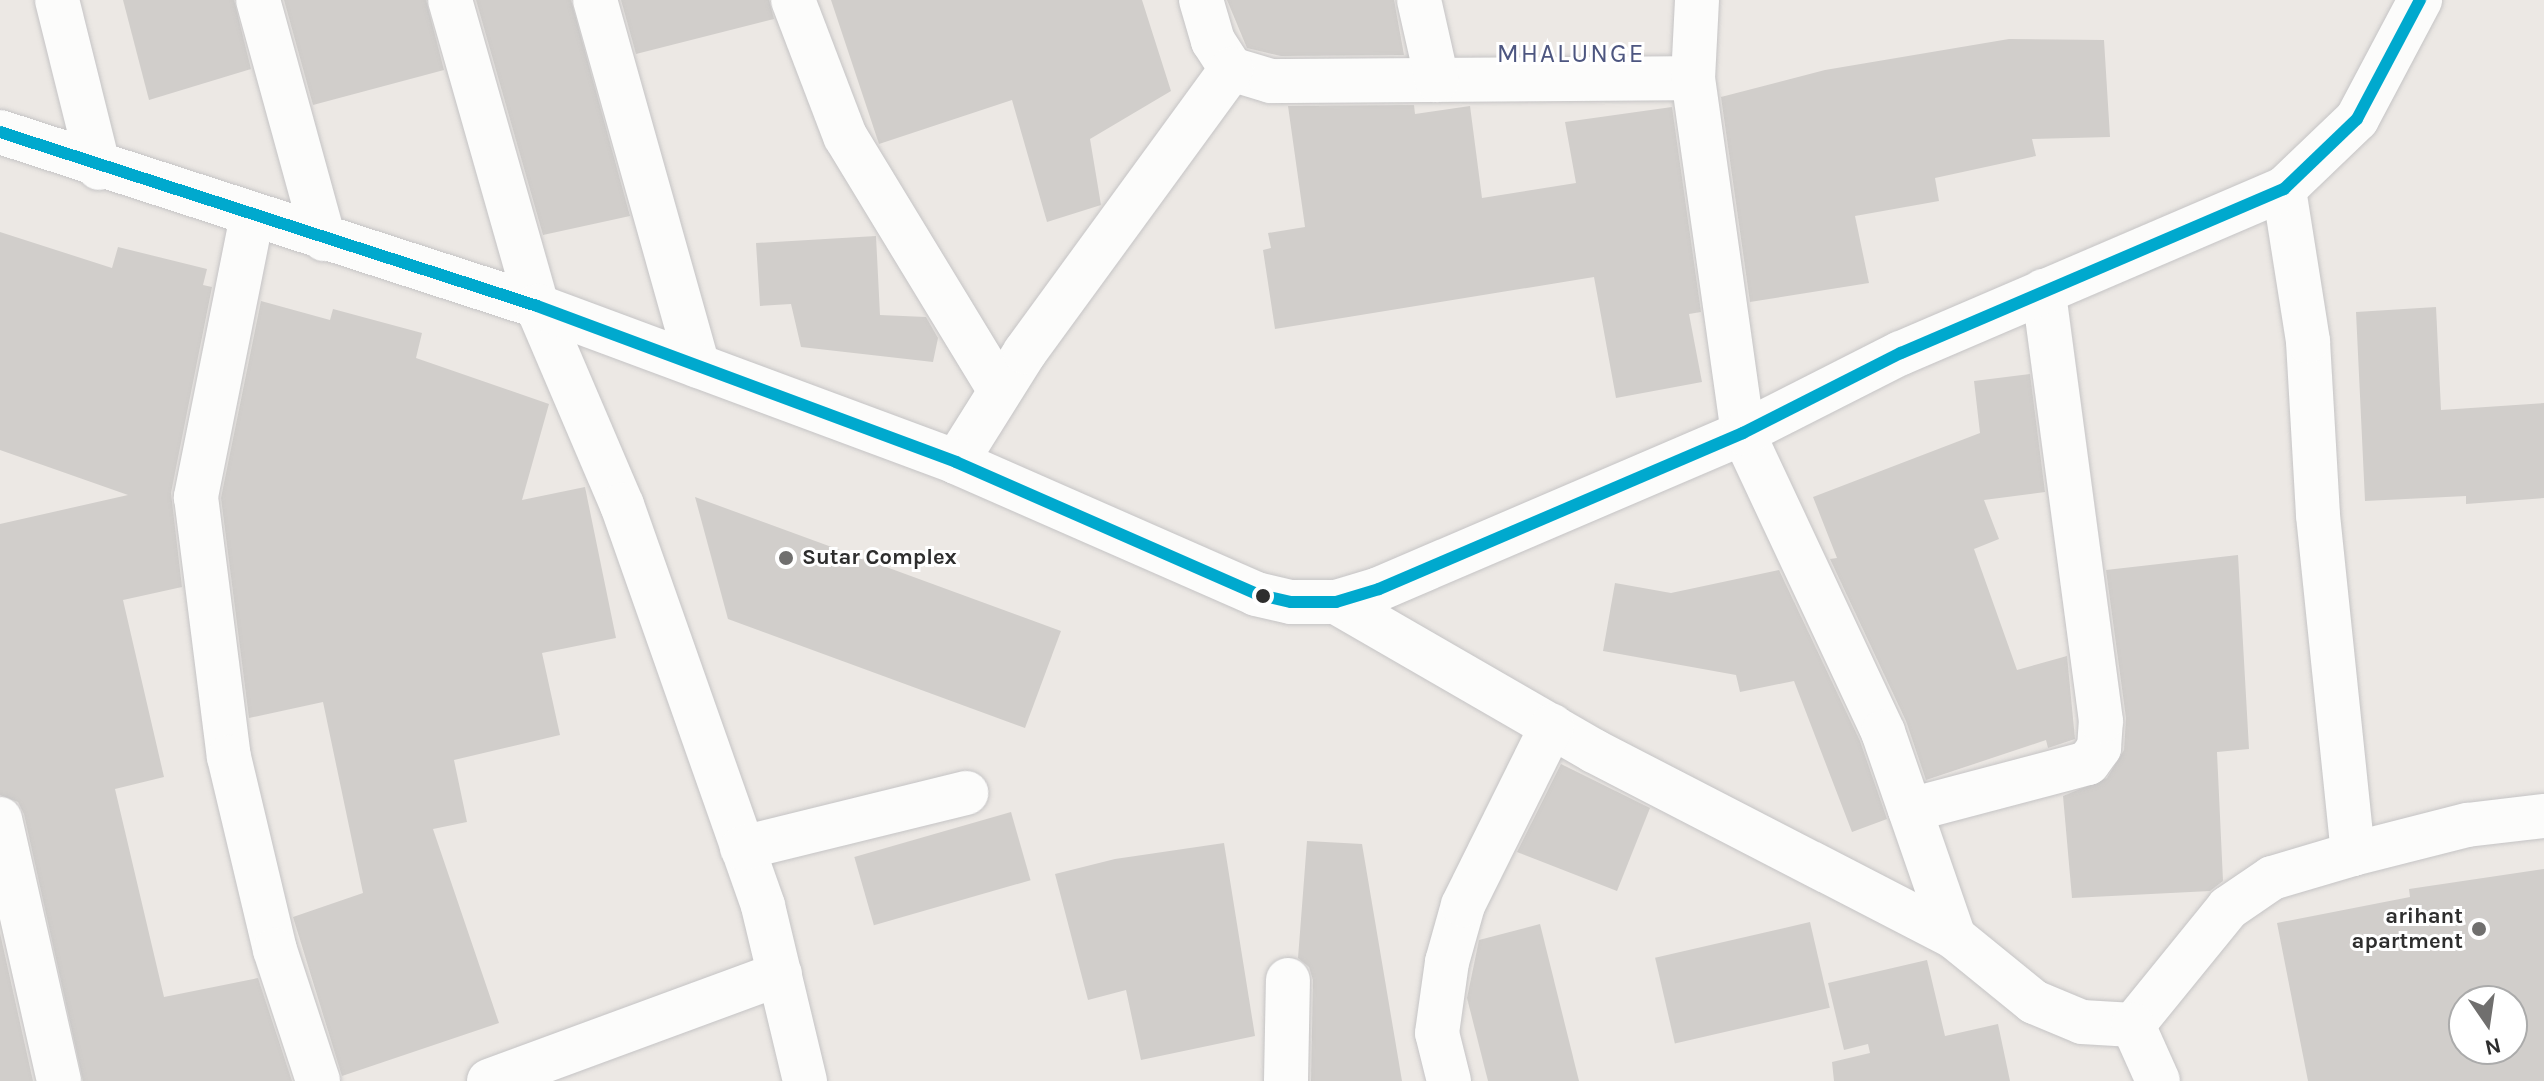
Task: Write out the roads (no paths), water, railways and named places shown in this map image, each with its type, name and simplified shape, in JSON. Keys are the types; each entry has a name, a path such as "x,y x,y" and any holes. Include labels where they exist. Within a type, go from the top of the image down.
{"street":[{"path":"57,0 99,168"},
{"path":"258,0 324,239"},
{"path":"450,0 537,306 622,505 742,848 780,974 805,1081"},
{"path":"595,0 698,366"},
{"path":"793,0 845,136 1000,391"},
{"path":"1201,0 1213,41 1231,69 1271,81 1693,78"},
{"path":"1419,0 1437,80"},
{"path":"1697,0 1693,78 1743,433 1883,732 1954,937"},
{"path":"0,132 99,168 537,306 956,462 1256,594 1291,602 1336,602 1379,589 1743,433 1901,353 2284,189 2357,119 2420,0"},
{"path":"956,462 1000,391 1231,69"},
{"path":"2284,189 2308,341 2318,515 2353,854"},
{"path":"252,216 196,497 229,757 275,950 318,1081"},
{"path":"1910,810 2088,763 2099,748 2094,661 2044,291"},
{"path":"1336,602 1552,726 1954,937 2034,1002 2082,1022 2133,1025"},
{"path":"1449,1081 1437,1033 1447,962 1463,905 1552,726"},
{"path":"742,848 966,793"},
{"path":"2133,1025 2228,908 2272,878 2467,825 2544,816"},
{"path":"0,819 59,1081"},
{"path":"489,1081 780,974"},
{"path":"1286,1081 1288,980"},
{"path":"2133,1025 2158,1081"}],"place":[{"name":"Sutar Complex","path":"786,558"},
{"name":"arihant apartment","path":"2479,929"}],"district":[{"name":"MHALUNGE","path":"1571,54"}]}
